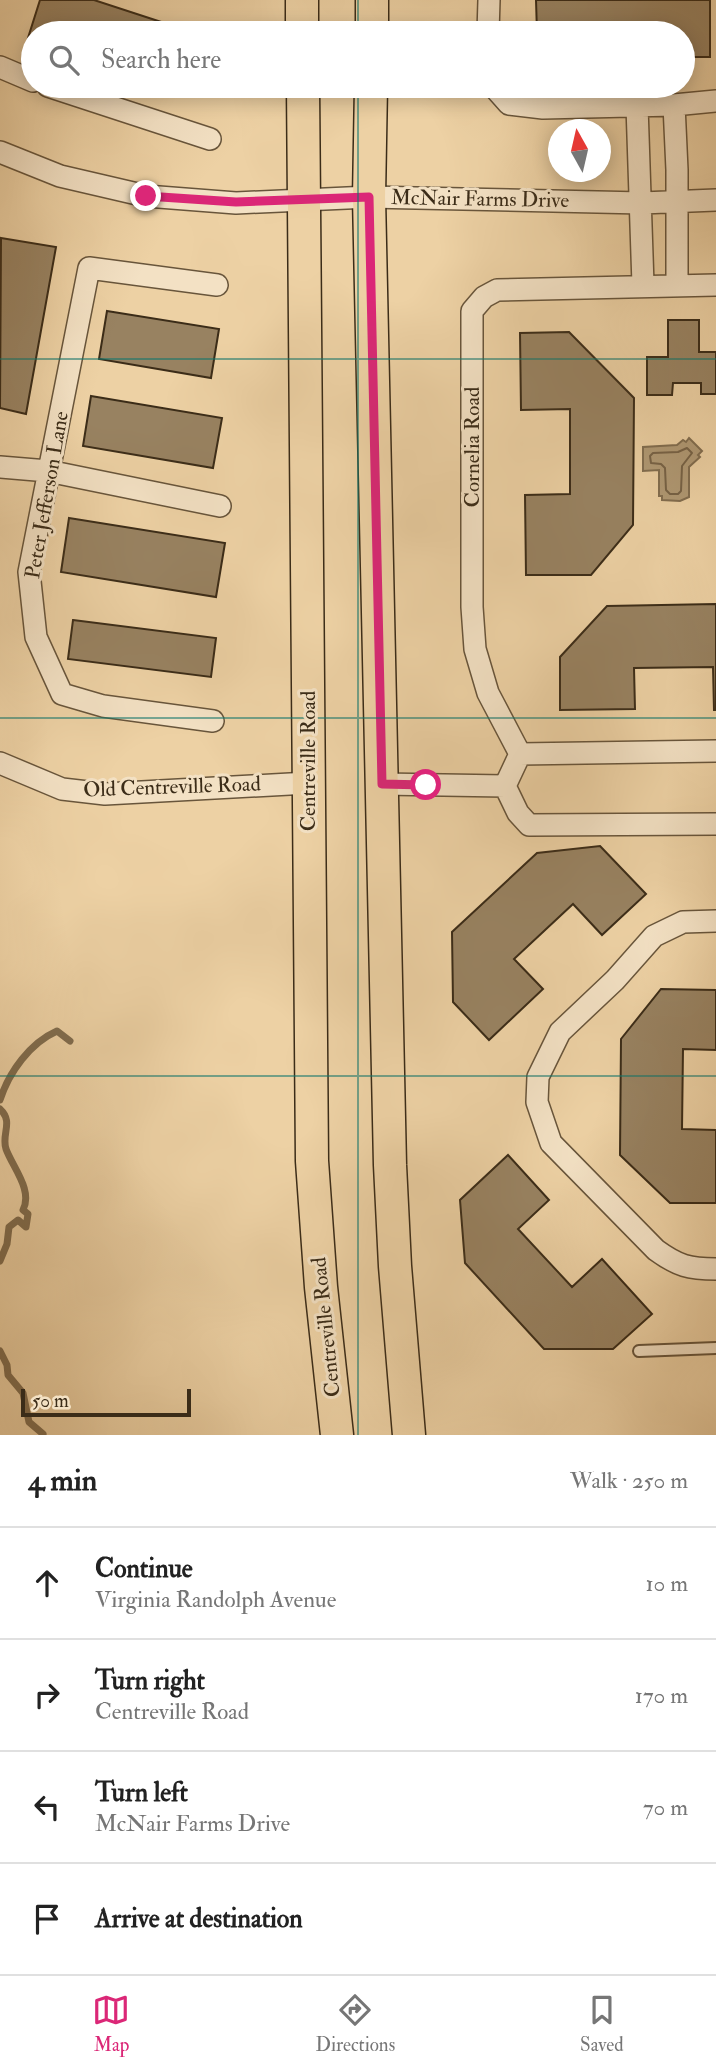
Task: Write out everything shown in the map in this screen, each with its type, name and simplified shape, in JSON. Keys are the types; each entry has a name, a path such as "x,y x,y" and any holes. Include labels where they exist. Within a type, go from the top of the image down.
{"main road":[{"path":"302,0 302,21"},
{"path":"372,0 372,21"},
{"name":"Centreville Road","path":"303,98 312,1161 321,1287 338,1435"},
{"path":"371,98 369,197 391,1177 395,1266 410,1435"}],"street":[{"path":"488,21 489,0"},
{"path":"0,67 21,76"},
{"path":"85,98 210,139"},
{"path":"504,98 509,104 543,108 674,106 716,101"},
{"path":"637,106 643,285"},
{"path":"674,106 677,285"},
{"name":"McNair Farms Drive","path":"0,152 60,176 146,196 236,202 369,197 642,203 716,200"},
{"name":"Peter Jefferson Lane","path":"214,721 103,706 62,694 36,638 29,572 89,268 217,285"},
{"name":"Cornelia Road","path":"520,754 488,693 475,649 472,607 472,311 484,297 498,290 716,285"},
{"path":"0,467 48,471 220,506"},
{"path":"505,786 520,754 716,751"},
{"name":"Old Centreville Road","path":"0,763 62,789 105,794 308,783"},
{"path":"382,784 505,786"},
{"path":"505,786 519,813 530,825 716,824"},
{"path":"716,921 683,922 654,936 615,979 560,1032 538,1077 537,1102 551,1143 656,1250 675,1264 716,1269"}],"lane":[{"path":"639,1351 716,1348"}],"water":[{"path":"689,438 702,451 698,455 700,457 689,467 689,497 680,501 662,500 662,496 659,496 659,470 643,471 643,447 677,445"}],"building":[{"path":"40,0 94,0 158,21 33,21"},
{"path":"536,0 710,0 710,57 695,57 695,21 537,21"},
{"path":"1,238 56,247 26,414 0,408"},
{"path":"107,311 219,329 211,378 99,359"},
{"path":"668,320 699,320 699,352 716,352 716,394 701,394 701,383 673,383 672,395 647,395 647,357 668,357"},
{"path":"569,332 634,398 633,525 591,575 526,575 525,495 570,494 570,409 521,410 520,333"},
{"path":"91,396 222,418 213,468 83,446"},
{"path":"69,518 225,543 216,597 61,572"},
{"path":"716,604 716,710 713,667 634,668 635,709 560,710 560,657 607,606"},
{"path":"73,620 216,638 211,677 68,659"},
{"path":"600,846 646,894 602,935 573,904 514,959 543,989 489,1040 453,1002 452,932 537,853"},
{"path":"661,989 716,990 716,1050 683,1049 682,1129 716,1130 716,1203 670,1203 620,1155 621,1039"},
{"path":"508,1155 549,1200 518,1229 572,1287 602,1259 652,1314 613,1349 544,1349 465,1263 460,1200"}],"waterway":[{"path":"0,1100 15,1069 38,1043 57,1031 70,1041"},
{"path":"0,1109 7,1123 6,1149 24,1187 26,1195 23,1210 28,1214 26,1227 18,1220 9,1227 7,1244 0,1261"},
{"path":"0,1351 7,1365 8,1375 23,1393 29,1422 43,1434"}],"route":[{"path":"146,196 236,202 369,197 382,784 426,785"}]}
